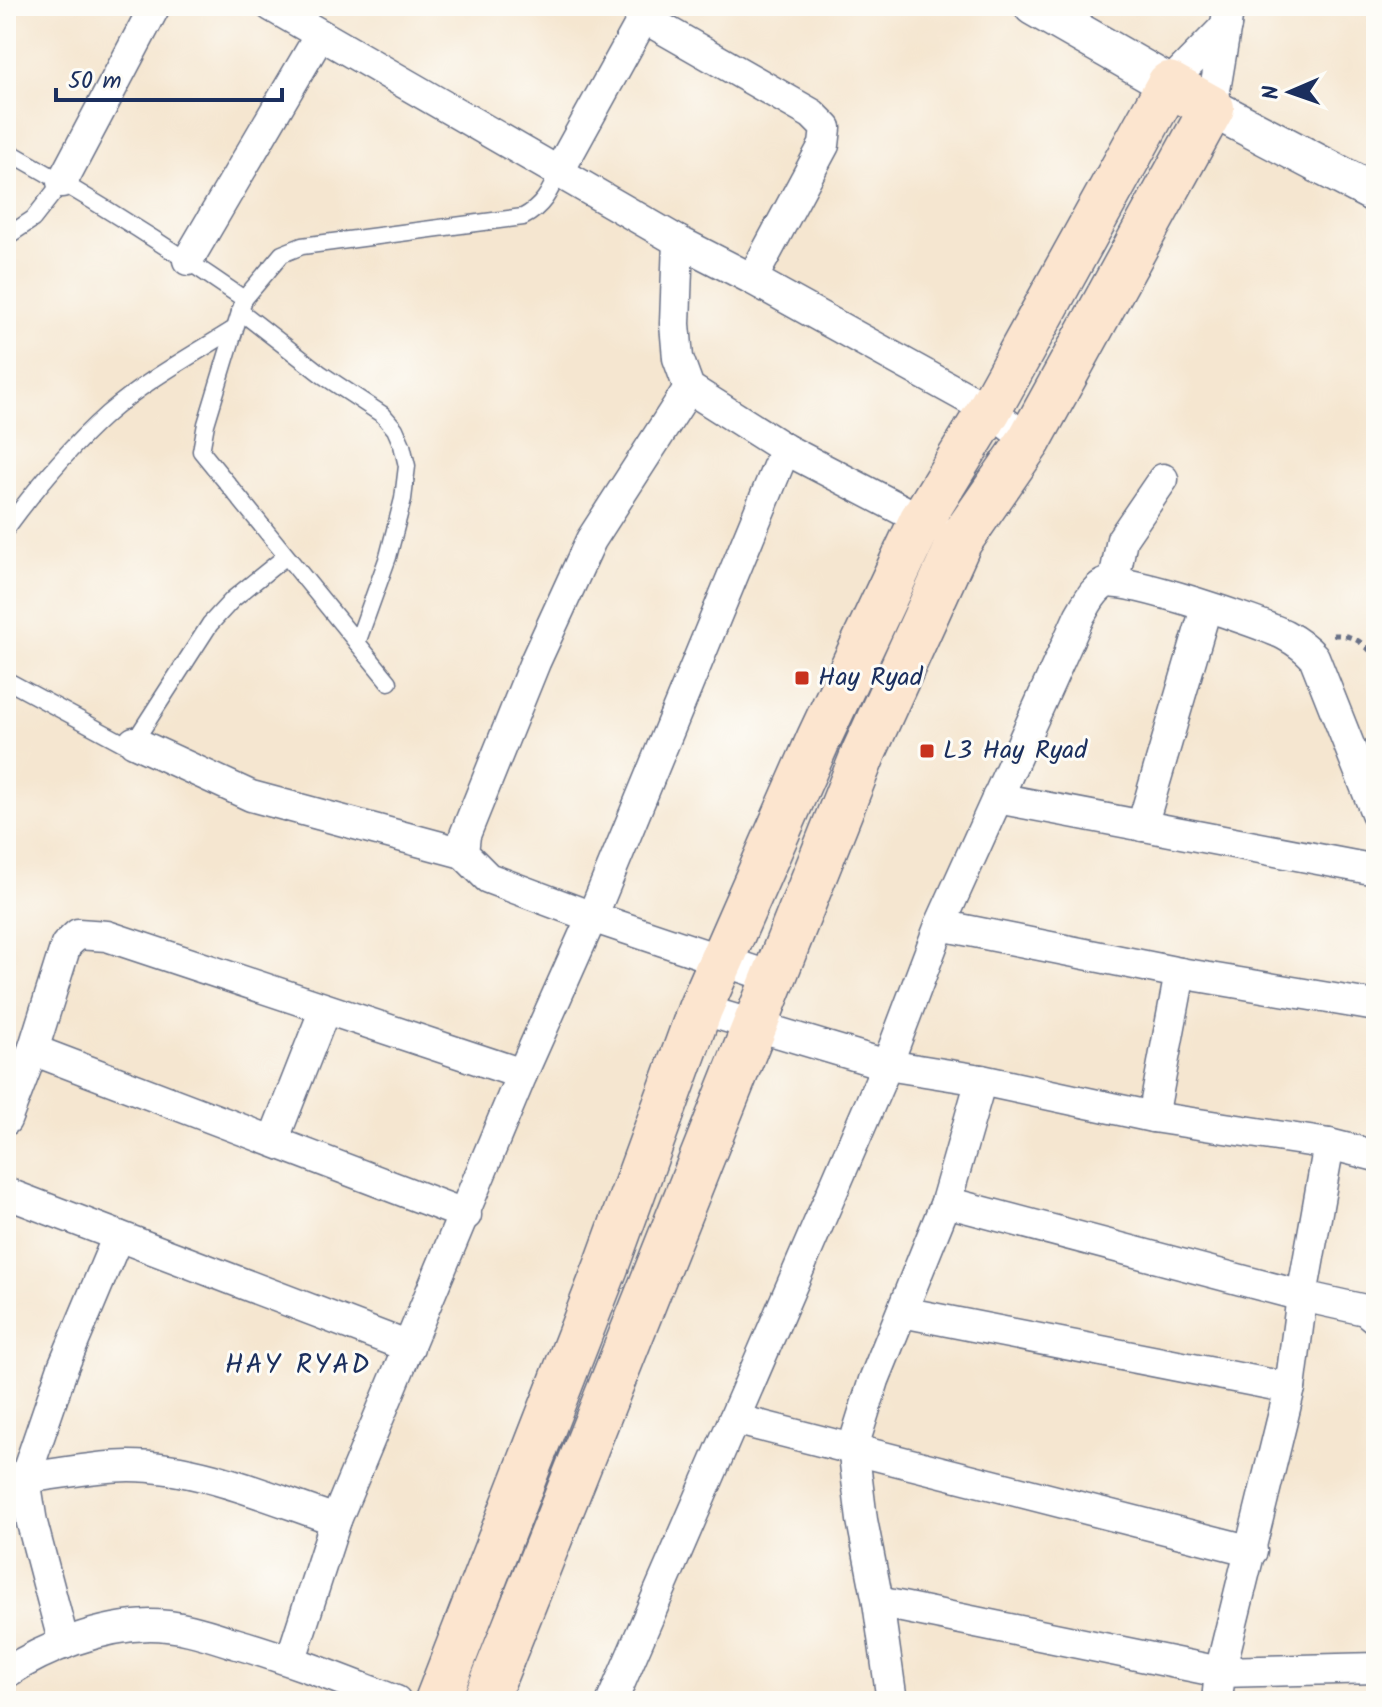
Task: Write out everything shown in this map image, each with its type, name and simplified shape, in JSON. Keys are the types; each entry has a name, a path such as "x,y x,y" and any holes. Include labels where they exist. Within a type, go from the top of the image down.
{"main road":[{"path":"437,1701 606,1267 700,1009 819,738 921,521 989,410 1169,84 1212,108 1029,441 960,541 864,752 485,1701"}],"street":[{"path":"62,182 155,6"},
{"path":"271,6 678,241 989,410 1029,441"},
{"path":"1033,6 1169,84 1228,16"},
{"path":"559,171 647,12 812,114 826,128 824,145 752,279"},
{"path":"1228,16 1212,108 1376,194"},
{"path":"188,260 320,35"},
{"path":"678,241 675,324 678,358 689,388 785,449 960,541"},
{"path":"463,853 465,835 535,662 591,540 689,388"},
{"path":"291,1659 336,1520 466,1215 522,1074 592,917 785,449"},
{"path":"1114,581 1122,539 1163,479"},
{"path":"612,1701 887,1065 940,925 1080,615 1092,595 1103,583 1114,581 1282,633 1302,644 1314,657 1376,813"},
{"path":"1142,826 1206,608"},
{"path":"134,742 251,796 463,853 488,878 592,917 774,978"},
{"path":"997,798 1376,870"},
{"path":"940,925 1180,973 1376,1006"},
{"path":"6,1120 33,1050 66,945 78,934 107,936 522,1074"},
{"path":"1153,1117 1180,973"},
{"path":"273,1141 325,1009"},
{"path":"700,1009 887,1065 981,1080 1153,1117 1329,1144 1376,1156"},
{"path":"33,1050 466,1215"},
{"path":"892,1701 853,1447 874,1380 946,1202 981,1080"},
{"path":"1219,1687 1290,1388 1302,1296 1329,1144"},
{"path":"6,1193 409,1347"},
{"path":"946,1202 1365,1310 1376,1319"},
{"path":"64,1644 32,1523 16,1482 118,1236"},
{"path":"902,1312 1290,1388"},
{"path":"734,1419 1252,1551"},
{"path":"16,1482 128,1466 166,1469 208,1478 336,1520"},
{"path":"878,1602 1219,1687 1376,1668"},
{"path":"6,1673 64,1644 122,1627 151,1625 183,1628 291,1659 396,1701"}],"lane":[{"path":"6,150 188,260 321,374 383,415 395,429 407,466 403,499 388,557 357,643"},
{"path":"389,682 201,451 234,329 242,305 282,254 302,246 523,217 537,210 547,198 559,171"},
{"path":"6,237 33,219 62,182"},
{"path":"6,529 67,454 108,413 161,374 234,329"},
{"path":"6,680 123,743 134,742 210,624 233,599 285,557"}],"place":[{"name":"Hay Ryad","path":"802,678"},
{"name":"L3 Hay Ryad","path":"927,751"}],"district":[{"name":"HAY RYAD","path":"298,1365"}]}
